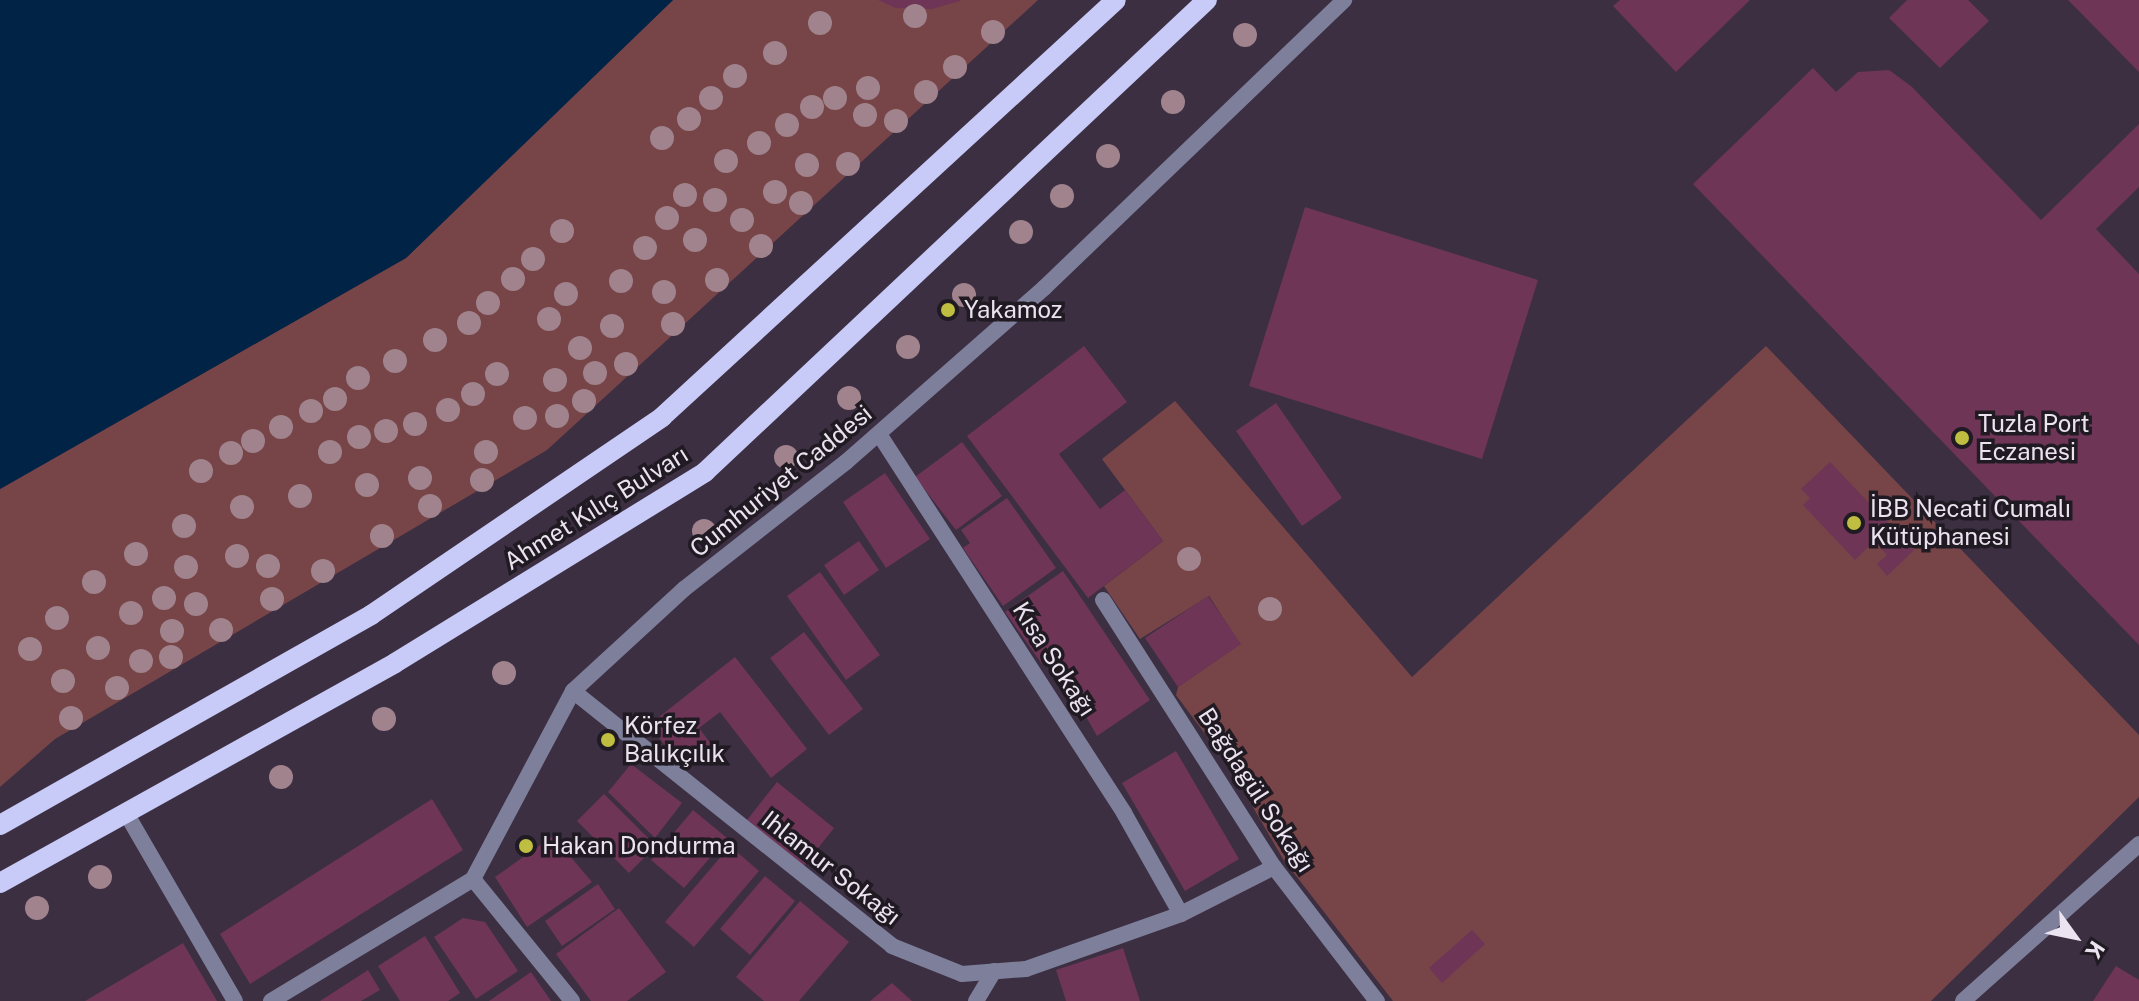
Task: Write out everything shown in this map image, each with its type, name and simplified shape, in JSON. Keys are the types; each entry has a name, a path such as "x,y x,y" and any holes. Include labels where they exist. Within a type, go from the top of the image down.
{"main road":[{"name":"Ahmet Kılıç Bulvarı","path":"0,825 371,615 662,417 1116,0"},
{"name":"Ahmet Kılıç Bulvarı","path":"0,883 395,663 705,472 1207,0"}],"street":[{"name":"Cumhuriyet Caddesi","path":"473,879 573,691 684,589 879,434 1044,288 1344,0"},
{"name":"Kısa Sokağı","path":"879,434 1124,813 1181,914"},
{"name":"Bağdagül Sokağı","path":"1103,600 1274,867 1377,1001"},
{"name":"Ihlamur Sokağı","path":"573,691 892,946 962,974 1026,969 1181,914 1274,867"},
{"path":"126,813 235,1001"},
{"path":"1963,1001 2139,844"},
{"path":"271,1001 473,879 572,1001"},
{"path":"976,1001 994,971"}],"shaded area":[{"path":"673,0 1038,0 547,450 55,739 0,787 0,489 406,258"},
{"path":"1766,346 2139,735 2139,797 1931,1001 1393,1001 1283,859 1229,766 1176,695 1178,687 1240,644 1209,596 1140,639 1104,586 1163,541 1102,459 1175,401 1412,677"}],"water":[{"path":"0,0 673,0 406,258 0,489"}],"building":[{"path":"878,0 960,1 932,9 896,8"},
{"path":"1620,0 1750,0 1676,72 1613,6"},
{"path":"1907,0 1968,0 1989,21 1940,68 1889,18"},
{"path":"2068,0 2139,0 2139,72"},
{"path":"1813,68 1836,92 1858,72 1889,70 1911,86 2041,220 2139,124 2139,187 2096,229 2139,274 2139,645 1693,184"},
{"path":"1305,207 1538,280 1482,459 1249,386"},
{"path":"1084,346 1127,402 1059,454 1100,509 1125,490 1163,541 1088,598 967,436"},
{"path":"1276,403 1342,498 1302,526 1236,431"},
{"path":"962,442 1002,496 956,530 915,477"},
{"name":"İBB Necati Cumalı Kütüphanesi","path":"1830,462 1914,550 1887,576 1877,564 1887,555 1874,541 1855,560 1803,505 1810,498 1801,489"},
{"path":"885,473 930,539 886,568 843,502"},
{"path":"1007,498 1056,568 1003,606 963,548 970,543 961,530"},
{"path":"859,541 879,570 844,595 824,565"},
{"path":"1063,571 1150,700 1097,736 1052,656 1042,664 1005,612"},
{"path":"820,572 880,655 846,680 787,596"},
{"path":"1208,596 1241,644 1178,687 1145,638"},
{"path":"804,632 863,709 829,735 770,658"},
{"path":"735,657 807,749 771,778 720,712 699,728 714,748 685,771 649,725"},
{"path":"1176,751 1239,859 1185,891 1122,783"},
{"path":"631,764 682,803 655,838 608,792"},
{"path":"777,782 834,828 804,866 747,820"},
{"path":"604,794 656,846 629,873 577,821"},
{"path":"432,799 463,850 250,984 220,934"},
{"path":"693,810 727,838 684,888 651,860"},
{"path":"553,836 592,882 527,927 495,877"},
{"path":"730,846 759,871 694,947 665,922"},
{"path":"765,876 795,901 750,955 720,929"},
{"path":"598,884 615,909 562,946 545,921"},
{"path":"800,901 849,942 799,1001 764,1001 736,977"},
{"path":"619,908 666,972 627,1001 591,1001 556,954"},
{"path":"463,918 485,922 518,971 476,999 434,937"},
{"path":"1472,930 1485,944 1442,983 1429,968"},
{"path":"425,936 460,993 448,1001 400,1001 378,966"},
{"path":"183,943 217,1001 85,1001 114,984"},
{"path":"1123,948 1140,1001 1066,1001 1056,970"},
{"path":"2116,966 2139,980 2139,1001 2093,1001"},
{"path":"368,970 380,990 361,1001 320,1001"},
{"path":"531,972 551,1001 489,1001"},
{"path":"892,983 912,1001 870,1001"}],"place":[{"name":"Yakamoz","path":"948,310"},
{"name":"Tuzla Port Eczanesi","path":"1962,438"},
{"name":"İBB Necati Cumalı Kütüphanesi","path":"1854,523"},
{"name":"Körfez Balıkçılık","path":"608,740"},
{"name":"Hakan Dondurma","path":"526,846"}]}
